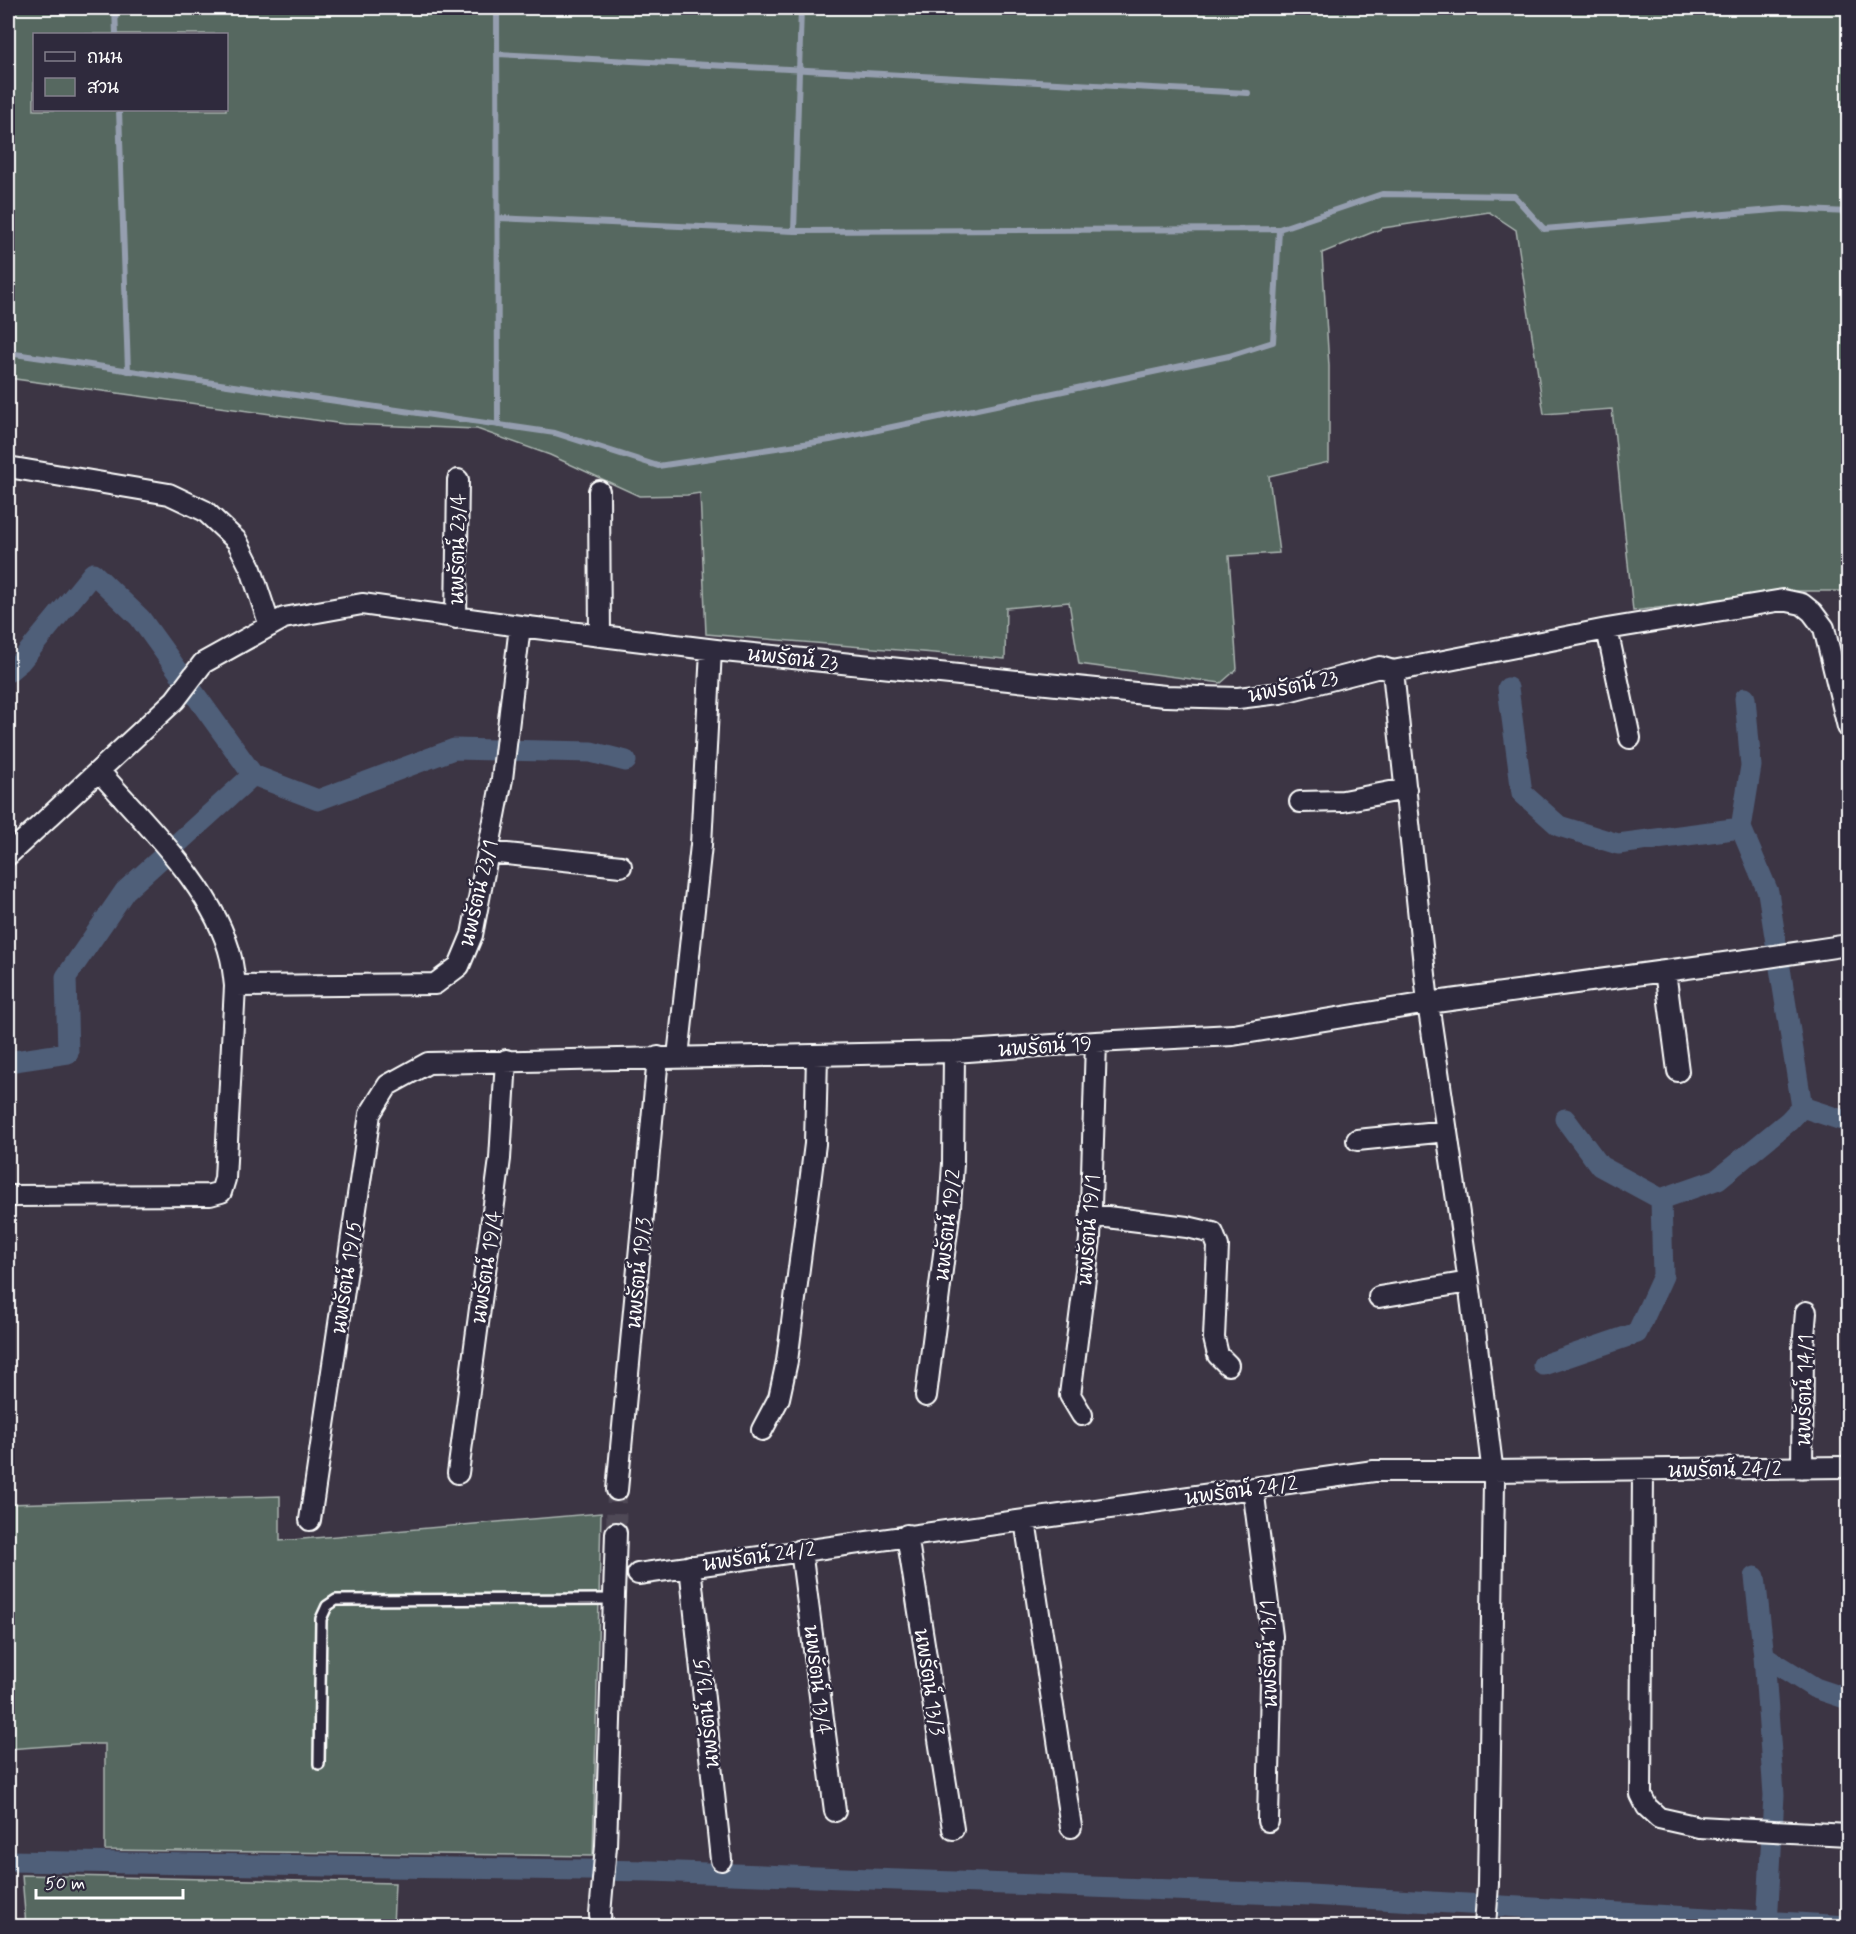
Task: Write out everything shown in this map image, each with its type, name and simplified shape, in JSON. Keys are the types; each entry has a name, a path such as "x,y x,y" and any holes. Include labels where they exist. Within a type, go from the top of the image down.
{"street":[{"path":"8,467 169,494 205,511 237,542 251,569 270,626"},
{"name":"นพรัตน์ 23/4","path":"456,618 458,480"},
{"path":"599,491 600,636"},
{"name":"นพรัตน์ 23","path":"99,771 175,700 203,663 284,618 363,604 711,650 1165,696 1238,698 1269,694 1380,667 1393,671 1607,629 1783,600 1802,604 1812,612 1824,628 1848,728"},
{"name":"นพรัตน์ 23/1","path":"235,986 435,984 459,966 472,935 502,779 520,626"},
{"path":"1607,629 1630,738"},
{"name":"นพรัตน์ 19/3","path":"617,1490 668,1057 701,845 711,650"},
{"path":"1393,671 1428,1003 1469,1282 1494,1482 1488,1884 1485,1926"},
{"path":"8,855 99,771 191,877 207,901 231,957 235,986 225,1179 221,1192 210,1195 8,1196"},
{"path":"1300,802 1343,801 1406,789"},
{"path":"488,852 621,866"},
{"name":"นพรัตน์ 19","path":"428,1063 954,1052 1233,1035 1428,1003 1848,945"},
{"path":"1665,971 1678,1071"},
{"name":"นพรัตน์ 19/1","path":"1082,1415 1070,1395 1090,1239 1096,1042"},
{"name":"นพรัตน์ 19/2","path":"926,1396 950,1207 953,1164 954,1052"},
{"path":"762,1431 779,1398 787,1361 814,1144 817,1055"},
{"name":"นพรัตน์ 19/4","path":"459,1473 500,1159 506,1060"},
{"name":"นพรัตน์ 19/5","path":"310,1520 370,1114 388,1085 428,1063"},
{"path":"1357,1140 1447,1131"},
{"path":"1091,1215 1187,1227 1213,1233 1218,1246 1214,1338 1218,1355 1228,1365"},
{"path":"1378,1297 1469,1282"},
{"name":"นพรัตน์ 14/1","path":"1802,1468 1803,1348 1806,1312"},
{"name":"นพรัตน์ 24/2","path":"638,1574 1374,1471 1848,1467"},
{"path":"1643,1470 1641,1795 1647,1808 1659,1818 1699,1827 1848,1835"},
{"name":"นพรัตน์ 13/1","path":"1253,1488 1272,1636 1269,1821"},
{"path":"1025,1520 1071,1827"},
{"path":"600,1920 606,1846 616,1533"},
{"name":"นพรัตน์ 13/3","path":"907,1535 953,1829"},
{"name":"นพรัตน์ 13/4","path":"801,1550 835,1811"},
{"name":"นพรัตน์ 13/5","path":"690,1566 721,1860"}],"lane":[{"path":"320,1764 321,1619 327,1606 336,1600 614,1599"}],"green space":[{"path":"8,8 1848,8 1848,591 1794,591 1633,611 1612,409 1544,414 1516,230 1489,212 1383,228 1322,253 1329,366 1329,462 1269,476 1279,553 1229,556 1237,669 1221,683 1079,664 1069,602 1006,608 1005,659 706,634 700,493 639,496 550,455 477,429 344,424 8,378"},
{"path":"280,1496 280,1541 601,1513 593,1856 105,1850 105,1744 8,1749 8,1504"},
{"path":"22,1875 395,1883 393,1926 26,1926"}],"waterway":[{"path":"115,8 116,33"},
{"path":"497,8 498,425"},
{"path":"498,218 794,231 801,8"},
{"path":"498,54 1248,93"},
{"path":"119,111 128,371"},
{"path":"8,353 555,433 658,466 830,440 1229,356 1273,342 1279,229 1382,194 1514,196 1544,229 1785,209 1848,212"},
{"path":"794,231 1279,229"},
{"path":"8,672 20,662 93,573 140,618 253,775 318,800 454,749 591,752 626,761"},
{"path":"1508,688 1522,793 1559,826 1618,844 1741,828 1768,892 1802,1107"},
{"path":"1741,828 1751,766 1745,698"},
{"path":"8,1062 68,1053 66,977 125,891 253,775"},
{"path":"1565,1119 1600,1166 1661,1199 1718,1179 1789,1121 1802,1107 1848,1122"},
{"path":"1543,1365 1637,1333 1663,1276 1661,1199"},
{"path":"1755,1577 1764,1656 1815,1688 1848,1699"},
{"path":"1764,1656 1774,1795 1767,1926"},
{"path":"8,1861 651,1871 1310,1895 1848,1926"}],"tunnel":[{"path":"616,1533 617,1490"}]}
